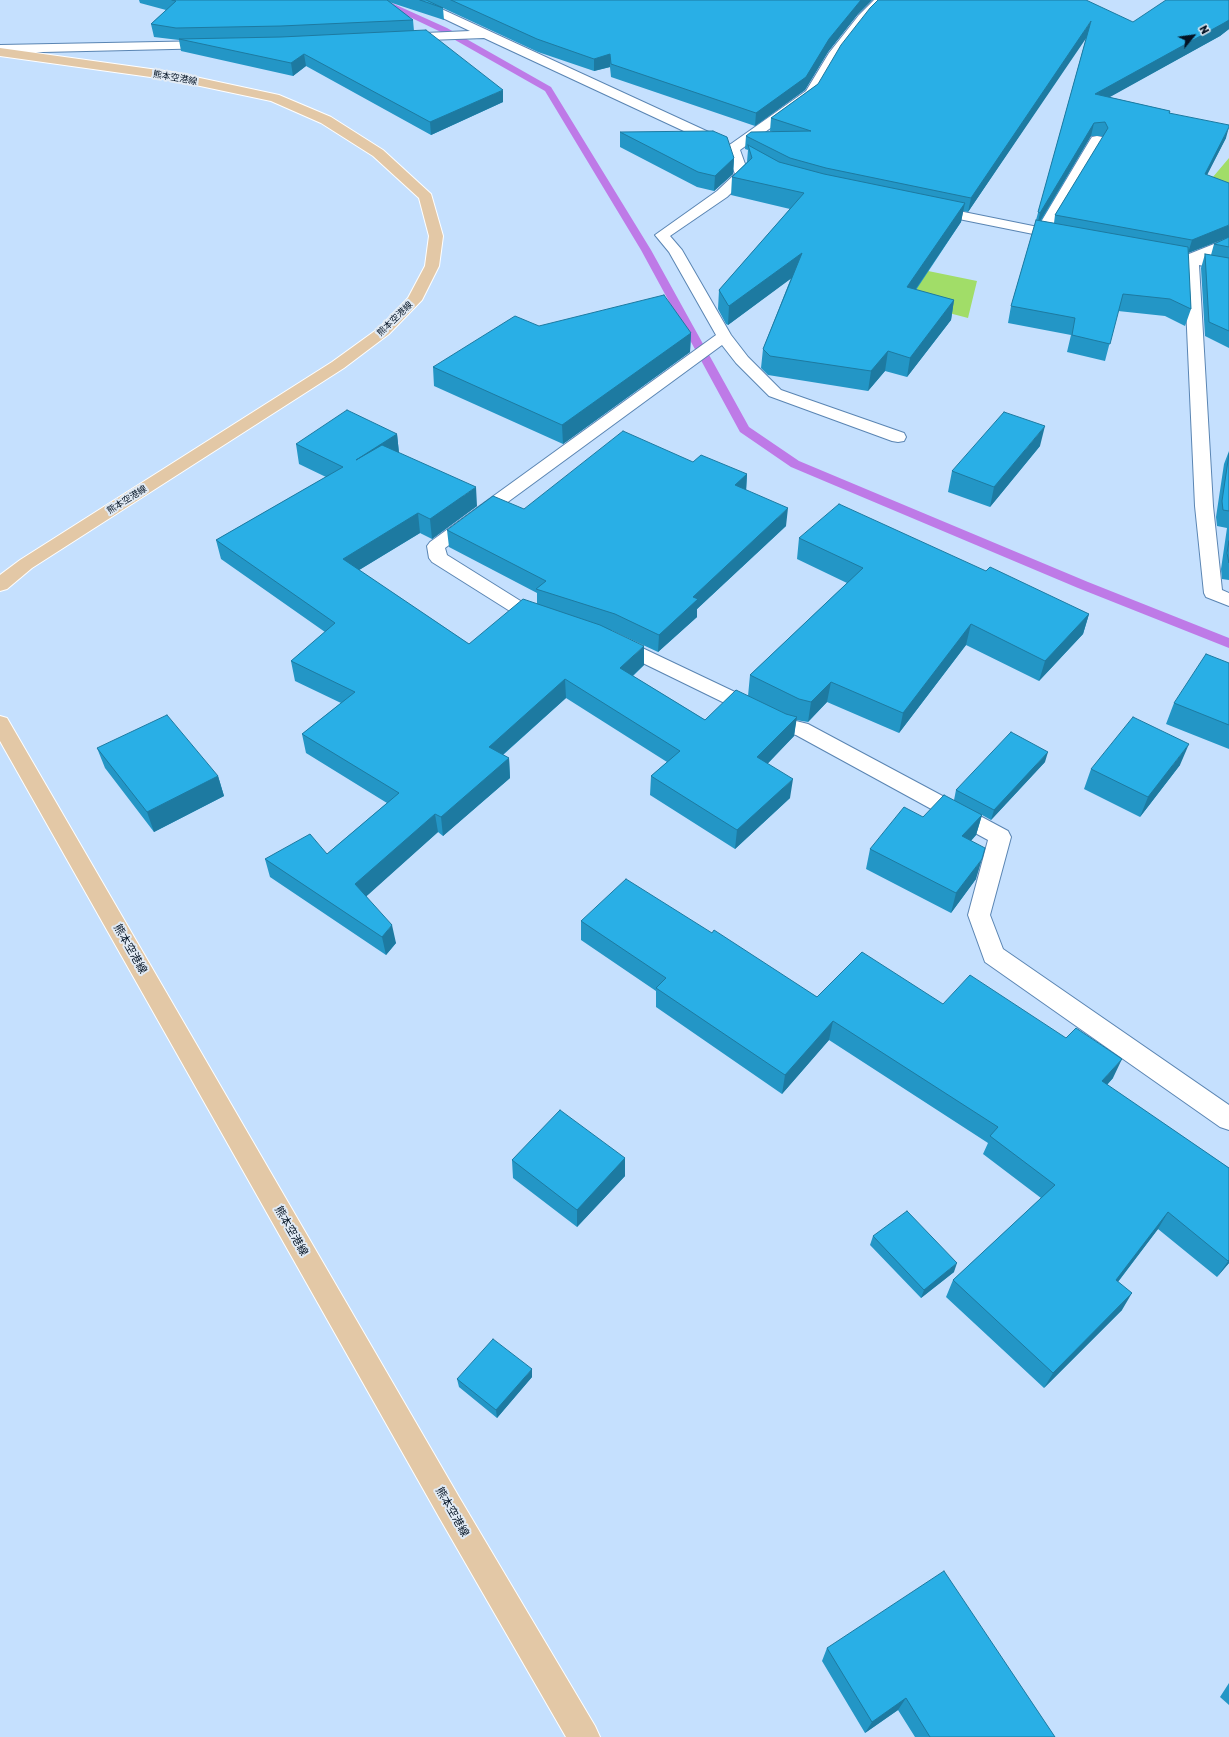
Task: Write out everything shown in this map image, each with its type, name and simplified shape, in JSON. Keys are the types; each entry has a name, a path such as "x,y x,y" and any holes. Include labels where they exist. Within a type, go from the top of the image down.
{"main road":[{"name":"熊本空港線","path":"0,52 172,76 275,98 326,120 378,153 426,197 436,236 432,266 414,300 384,331 332,369 26,564 0,585"},
{"name":"熊本空港線","path":"0,723 445,1500 584,1737"}],"street":[{"path":"416,0 734,149 752,159"},
{"path":"734,149 810,93 833,56 863,17 881,0"},
{"path":"394,38 488,34"},
{"path":"0,49 220,45"},
{"path":"1042,232 1097,140"},
{"path":"734,149 742,175 722,194 662,235 675,250 724,336 742,360 775,393 898,437"},
{"path":"920,208 1073,238"},
{"path":"1191,259 1229,242"},
{"path":"1144,251 1229,267"},
{"path":"1191,259 1204,506 1221,597"},
{"path":"564,624 520,609 438,558 436,546 724,336"},
{"path":"601,635 791,727 801,729 1000,837 979,915 993,955 1229,1119"}],"green space":[{"path":"1229,158 1229,195 1207,184"},
{"path":"889,263 977,281 968,318 869,292"}],"building":[{"path":"172,0 387,0 413,20 281,26 176,28 151,24 176,1"},
{"path":"420,0 426,0 443,8"},
{"path":"451,0 861,0 829,39 806,77 756,113 611,64 610,54 594,59 537,39"},
{"path":"878,0 1086,0 1133,22 1166,0 1229,0 1229,20 1095,94 1170,111 1169,113 1229,125 1205,174 1229,183 1229,225 1192,240 1055,215 1108,128 1105,122 1094,123 1040,213 1038,212 1091,21 971,198 826,168 790,158 746,136 751,132 811,131 771,118 818,84 841,45"},
{"path":"426,30 503,90 430,122 304,54 291,63 179,39 281,37"},
{"path":"713,131 727,137 734,158 715,176 698,172 620,132"},
{"path":"748,145 779,162 824,174 965,203 907,287 954,300 910,358 888,351 871,371 770,356 763,349 802,253 729,306 728,305 719,290 804,193 732,177 752,158"},
{"path":"1036,220 1188,247 1191,309 1170,299 1123,294 1110,344 1072,335 1075,318 1011,306"},
{"path":"1229,237 1229,247 1214,244"},
{"path":"1205,254 1229,258 1229,331 1209,322"},
{"path":"664,295 691,333 562,425 433,367 515,316 539,326"},
{"path":"347,410 397,434 356,460 382,445 476,487 430,519 418,513 343,559 469,644 523,599 600,625 644,646 620,668 705,720 736,690 786,714 797,717 757,757 793,779 737,830 651,776 680,751 565,679 489,747 509,758 441,817 435,814 355,884 392,925 382,937 265,859 310,834 327,854 399,793 302,734 355,692 291,661 335,623 216,540 343,467 296,444"},
{"path":"1004,412 1045,426 994,487 952,471"},
{"path":"623,431 693,462 701,455 747,474 735,485 788,508 693,597 698,599 659,635 615,614 536,589 546,581 447,530 493,496 524,509"},
{"path":"1229,454 1229,511 1223,510 1222,501"},
{"path":"839,504 986,571 990,567 1089,614 1045,661 971,624 903,713 831,682 811,702 799,699 750,675 863,568 799,538"},
{"path":"1229,541 1229,563 1227,553"},
{"path":"1206,654 1229,663 1229,725 1174,703"},
{"path":"167,715 218,776 147,812 97,748"},
{"path":"1133,717 1189,744 1148,797 1091,769"},
{"path":"1011,732 1048,752 994,810 956,790"},
{"path":"944,795 982,815 962,836 985,848 982,859 956,893 870,849 904,807 923,817"},
{"path":"626,879 712,933 714,930 817,997 862,952 943,1004 970,975 1066,1038 1076,1028 1122,1059 1102,1081 1229,1168 1229,1260 1228,1261 1168,1212 1116,1280 1132,1293 1053,1373 953,1280 1055,1185 990,1136 998,1127 833,1021 785,1075 656,988 666,978 581,921"},
{"path":"560,1110 625,1158 577,1210 512,1160"},
{"path":"907,1211 957,1263 924,1290 873,1236"},
{"path":"493,1339 532,1369 496,1410 457,1379"},
{"path":"944,1571 1055,1737 930,1737 906,1698 872,1722 827,1648"}],"waterway":[{"path":"378,0 444,30 548,89 646,250 744,429 795,464 1083,585 1229,643"}]}
